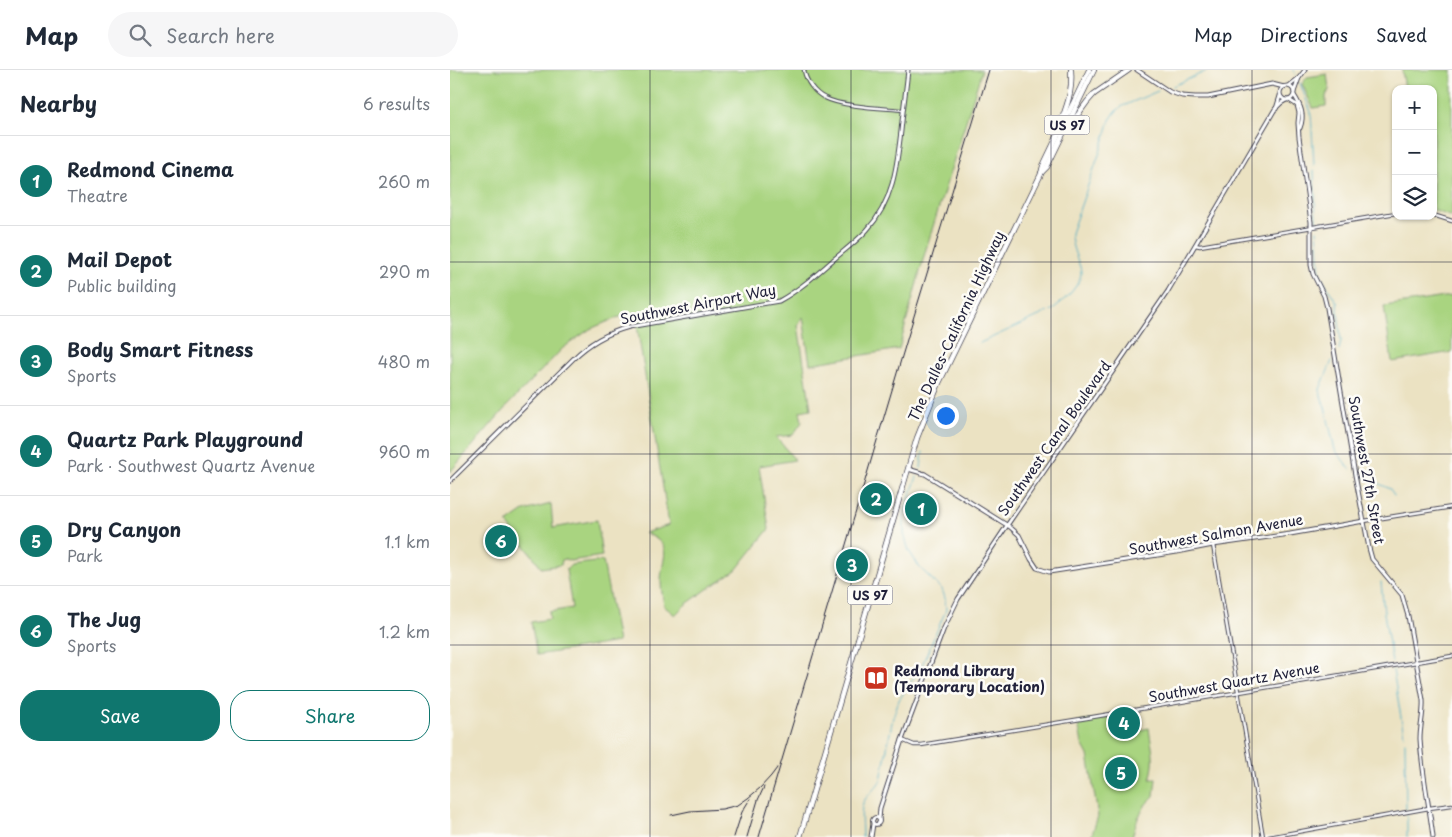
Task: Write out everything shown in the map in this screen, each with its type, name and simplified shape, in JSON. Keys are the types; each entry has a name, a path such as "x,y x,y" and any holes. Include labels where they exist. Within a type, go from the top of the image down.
{"highway":[{"path":"1047,156 1069,101 1072,84 1071,70"},
{"name":"The Dalles-California Highway","path":"800,837 918,438 940,383 1089,70"},
{"name":"The Dalles-California Highway","path":"1040,174 1047,167 1094,70"},
{"path":"1061,138 1086,102 1094,94 1129,70"}],"main road":[{"name":"Southwest Airport Way","path":"450,481 573,358 598,339 634,326 778,301 793,294 868,229 886,202 893,185 908,70"},
{"path":"1137,70 1170,92 1182,96 1195,97 1208,97 1272,84 1284,87 1299,78"},
{"path":"1270,85 1276,88 1282,99 1288,100 1294,93 1294,88 1305,70"},
{"path":"1288,86 1293,89 1294,93"},
{"path":"1275,109 1284,87"},
{"name":"Southwest 27th Street","path":"1294,93 1302,110 1299,129"},
{"name":"Southwest 27th Street","path":"1288,100 1299,108 1298,123 1311,227 1311,265 1327,308 1368,548 1372,559 1402,595 1408,616 1424,709 1420,736 1433,837"},
{"name":"Southwest Canal Boulevard","path":"877,818 902,740 953,609 965,588 1168,291 1275,109 1283,101 1288,100"},
{"path":"908,469 925,474 1007,525"},
{"name":"Southwest Salmon Avenue","path":"1007,525 1019,535 1037,568 1045,572 1290,534 1364,520"},
{"path":"872,835 875,824 879,823 877,818 872,820 875,824"}],"street":[{"path":"804,70 812,88 824,98 845,104 903,110"},
{"path":"1195,245 1200,246 1392,214"},
{"path":"1437,216 1452,221"},
{"name":"Southwest Salmon Avenue","path":"1364,520 1452,507"},
{"path":"1213,545 1263,837"},
{"name":"Southwest Quartz Avenue","path":"902,740 921,745 1452,656"},
{"path":"1269,837 1452,805"}],"green space":[{"path":"450,70 982,70 926,249 899,349 810,364 803,317 798,325 811,409 800,411 802,422 793,435 776,437 795,460 759,466 769,529 736,570 685,605 675,615 664,606 661,582 664,548 655,538 645,533 669,525 635,313 616,318 590,329 563,348 507,406 450,472"},
{"path":"1402,70 1452,70 1452,217 1437,211 1437,85 1404,85"},
{"path":"1327,74 1329,90 1326,96 1326,106 1313,108 1302,84 1307,77"},
{"path":"1452,296 1452,352 1392,362 1384,306"},
{"path":"551,504 553,528 597,520 602,556 570,561 565,559 562,560 561,565 541,568 507,523 524,511"},
{"path":"603,561 618,642 537,655 531,622 550,619 549,612 572,608 566,570 571,565"},
{"path":"1137,713 1140,730 1149,728 1153,753 1150,779 1156,779 1154,796 1146,804 1138,818 1132,837 1091,837 1098,816 1088,755 1082,744 1078,722"}],"waterway":[{"path":"1173,86 1209,70"},
{"path":"1293,70 1296,75"},
{"path":"1300,83 1311,112 1314,165"},
{"path":"980,343 1052,310 1077,285 1081,273 1071,233 1110,120 1116,111 1123,106 1158,91"},
{"path":"1314,171 1316,222"},
{"path":"1317,230 1320,273 1337,302 1341,341 1339,350"},
{"path":"1332,361 1320,389 1321,396 1335,450 1350,469"},
{"path":"921,468 923,452"},
{"path":"1359,474 1390,489 1394,495"},
{"path":"862,837 862,806 881,780 893,717 899,700 922,665 946,610 942,589 920,568 909,551 904,534 906,507 917,477"},
{"path":"1381,582 1392,662"},
{"path":"1393,670 1404,735"},
{"path":"1405,742 1406,809"},
{"path":"1407,815 1407,837"}],"railway":[{"path":"759,837 989,70"},
{"path":"671,815 690,811 722,809 738,805 760,788 777,768"},
{"path":"747,837 764,787"},
{"path":"734,837 742,812 750,799"}],"place":[{"name":"Mail Depot","path":"876,499"},
{"name":"Redmond Cinema","path":"921,509"},
{"name":"The Jug","path":"501,541"},
{"name":"Body Smart Fitness","path":"852,565"},
{"name":"Redmond Library (Temporary Location)","path":"876,678"},
{"name":"Quartz Park Playground","path":"1124,723"},
{"name":"Dry Canyon","path":"1121,773"}]}
